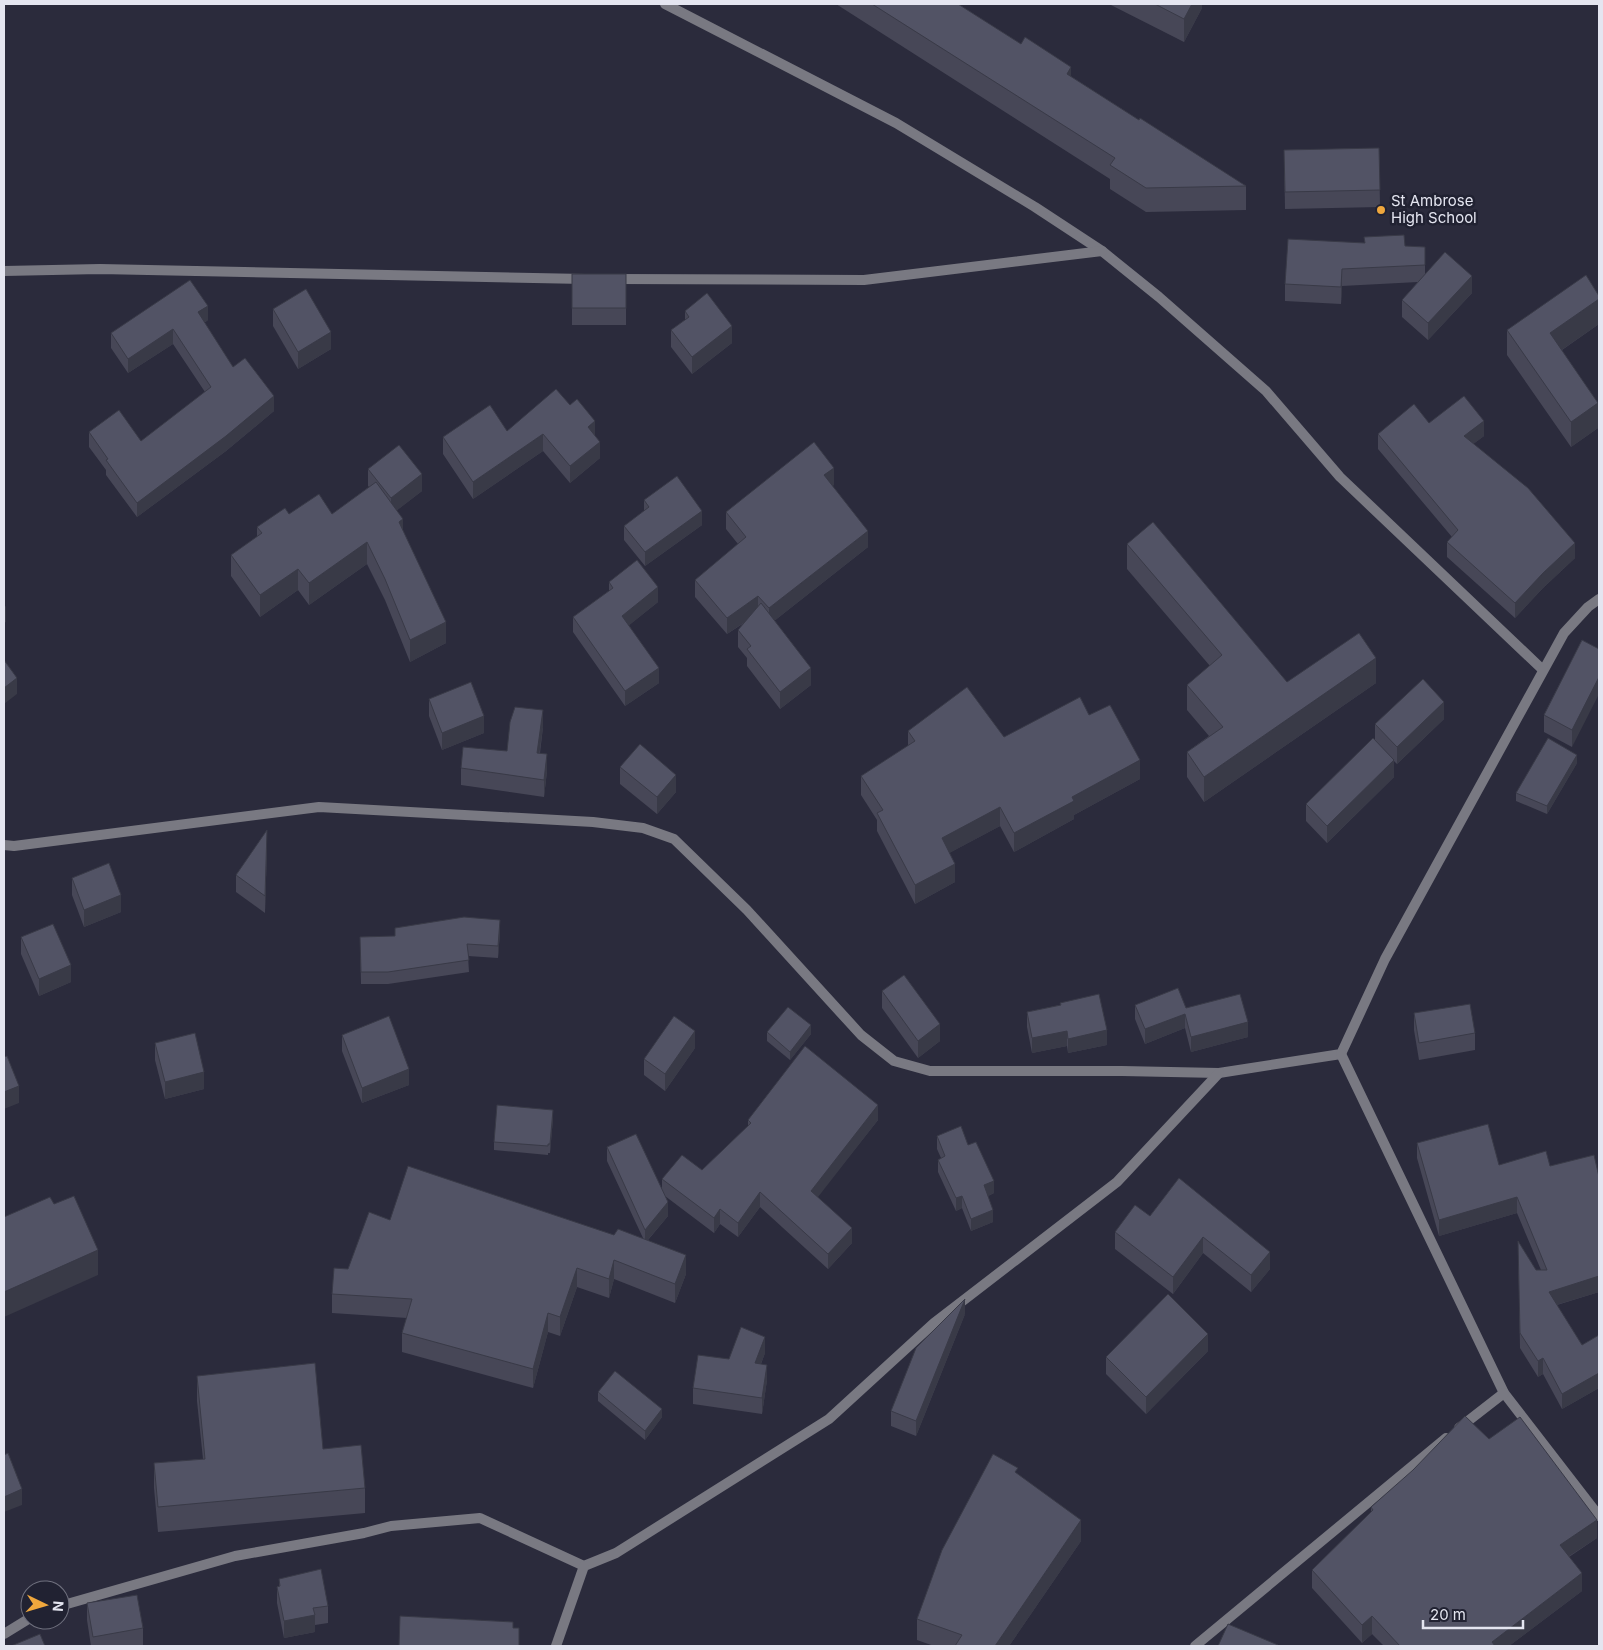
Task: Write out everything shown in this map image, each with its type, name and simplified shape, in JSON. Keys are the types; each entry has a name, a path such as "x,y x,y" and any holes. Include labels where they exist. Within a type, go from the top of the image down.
{"street":[{"path":"665,4 896,124 1035,207 1102,251 1160,297 1266,391 1340,477 1543,670"},
{"path":"4,271 100,269 601,279 864,280 1102,251"},
{"path":"1341,1054 1386,959 1564,632 1588,607 1599,599"},
{"path":"4,845 14,846 319,807 593,822 642,828 674,839 747,910 861,1035 894,1061 930,1071 1219,1073 1341,1054"},
{"path":"1341,1054 1504,1393 1599,1516"},
{"path":"70,1603 235,1556 364,1533 390,1526 480,1518 584,1566 616,1553 829,1419 934,1323 1117,1182 1219,1073"},
{"path":"1196,1646 1427,1453 1504,1393"},
{"path":"556,1646 584,1566"},
{"path":"4,1634 20,1624"}],"building":[{"path":"872,4 958,4 1021,44 1025,37 1071,67 1067,74 1246,186 1146,188 1110,165 1115,158"},
{"path":"1155,4 1192,4 1184,19"},
{"path":"1379,148 1380,190 1285,192 1284,150"},
{"path":"1404,235 1405,246 1425,247 1425,265 1342,269 1341,287 1285,284 1288,239 1365,243 1364,237"},
{"path":"1445,252 1472,276 1428,323 1402,300"},
{"path":"572,274 626,274 626,308 572,308"},
{"path":"1586,275 1599,299 1550,333 1598,403 1571,422 1507,330"},
{"path":"190,280 208,306 198,312 233,367 245,358 274,396 226,436 137,503 106,460 108,459 89,432 119,410 141,441 211,387 173,329 128,359 111,333"},
{"path":"306,289 331,332 298,352 273,309"},
{"path":"707,293 732,326 692,357 671,330 689,317 685,311"},
{"path":"556,389 570,405 577,399 595,421 588,427 600,442 570,466 543,434 473,482 443,437 490,405 507,431"},
{"path":"1464,396 1484,421 1464,436 1528,488 1575,543 1515,603 1447,542 1458,530 1378,434 1414,404 1429,423"},
{"path":"814,442 834,468 824,475 868,531 769,608 758,596 727,618 695,580 746,537 726,512"},
{"path":"399,445 422,474 391,498 368,469"},
{"path":"677,476 702,511 645,552 624,526 649,507 644,500"},
{"path":"376,482 403,519 399,522 446,622 410,640 385,579 367,542 309,583 298,569 260,595 231,555 262,533 257,527 285,508 289,514 319,494 332,514"},
{"path":"1153,522 1287,682 1359,633 1376,658 1204,777 1187,752 1223,727 1187,685 1222,655 1127,544"},
{"path":"637,560 658,587 622,616 659,668 625,691 573,617 613,588 609,582"},
{"path":"761,603 811,668 780,692 747,649 751,646 738,630"},
{"path":"1582,640 1599,649 1599,677 1572,730 1544,715"},
{"path":"4,660 17,678 4,688"},
{"path":"1423,679 1444,702 1397,747 1375,724"},
{"path":"471,682 484,716 442,733 429,699"},
{"path":"967,687 1004,737 1080,697 1089,715 1110,705 1140,760 1072,797 1074,801 1014,833 1000,807 942,838 955,864 915,885 877,813 883,810 861,776 915,741 908,731"},
{"path":"515,707 543,710 537,753 547,754 544,780 461,768 463,747 507,751 510,722"},
{"path":"1373,738 1394,760 1327,826 1306,804"},
{"path":"1548,738 1577,755 1547,806 1516,793"},
{"path":"640,744 676,775 657,797 620,767"},
{"path":"267,830 265,896 236,875"},
{"path":"109,863 121,895 84,910 72,878"},
{"path":"464,917 500,920 498,946 467,944 469,960 388,972 361,972 360,937 395,936 395,928"},
{"path":"53,924 71,965 39,979 21,937"},
{"path":"904,975 940,1024 918,1041 882,991"},
{"path":"1178,988 1186,1008 1240,994 1248,1022 1191,1037 1185,1014 1145,1029 1135,1005"},
{"path":"1099,994 1107,1030 1068,1039 1067,1031 1032,1038 1027,1012"},
{"path":"1470,1004 1475,1033 1419,1043 1414,1013"},
{"path":"788,1007 811,1025 790,1052 767,1032"},
{"path":"389,1016 409,1069 362,1088 342,1035"},
{"path":"674,1016 695,1031 665,1074 644,1059"},
{"path":"195,1033 204,1072 165,1082 155,1043"},
{"path":"805,1046 878,1105 811,1191 852,1228 828,1254 760,1192 738,1223 720,1209 714,1218 662,1179 682,1155 702,1170 751,1123 748,1120"},
{"path":"7,1056 19,1086 4,1092 4,1057"},
{"path":"497,1105 553,1110 550,1144 548,1146 494,1142"},
{"path":"1488,1124 1499,1165 1546,1151 1550,1166 1594,1155 1599,1177 1599,1276 1549,1292 1582,1345 1599,1335 1599,1373 1562,1394 1543,1358 1538,1361 1520,1333 1518,1241 1536,1270 1547,1270 1517,1197 1439,1220 1417,1143"},
{"path":"961,1126 968,1145 976,1142 994,1181 984,1185 993,1210 971,1219 962,1196 956,1198 938,1160 945,1156 937,1136"},
{"path":"636,1134 668,1202 645,1230 607,1147"},
{"path":"408,1166 614,1235 618,1229 686,1255 675,1284 614,1260 609,1279 577,1268 560,1317 548,1313 533,1369 402,1333 412,1299 332,1294 334,1268 348,1269 369,1212 390,1220"},
{"path":"1179,1178 1270,1252 1251,1275 1203,1237 1173,1277 1115,1232 1135,1205 1150,1216"},
{"path":"74,1196 98,1250 4,1292 4,1217 50,1197 54,1204"},
{"path":"1168,1294 1208,1334 1146,1397 1106,1357"},
{"path":"965,1299 916,1421 891,1411 916,1348"},
{"path":"741,1327 765,1337 755,1363 767,1365 762,1398 693,1388 698,1355 729,1359"},
{"path":"315,1363 323,1449 361,1445 365,1488 158,1507 154,1463 205,1459 197,1376"},
{"path":"615,1371 662,1409 645,1431 598,1392"},
{"path":"1465,1416 1489,1439 1520,1417 1597,1520 1560,1545 1582,1573 1492,1642 1495,1646 1400,1646 1372,1616 1362,1625 1312,1570 1373,1510 1371,1507 1413,1470"},
{"path":"8,1453 22,1489 4,1497 4,1455"},
{"path":"993,1454 1018,1468 1015,1472 1081,1520 995,1646 955,1646 962,1635 917,1619 942,1550"},
{"path":"321,1569 328,1606 313,1608 315,1615 284,1621 277,1587 280,1586 279,1579"},
{"path":"137,1595 143,1628 93,1637 87,1603"},
{"path":"400,1616 513,1622 513,1628 519,1628 519,1646 399,1646"},
{"path":"1228,1624 1278,1645 1218,1646"},
{"path":"40,1634 45,1646 11,1646"}],"place":[{"name":"St Ambrose High School","path":"1381,210"}]}
